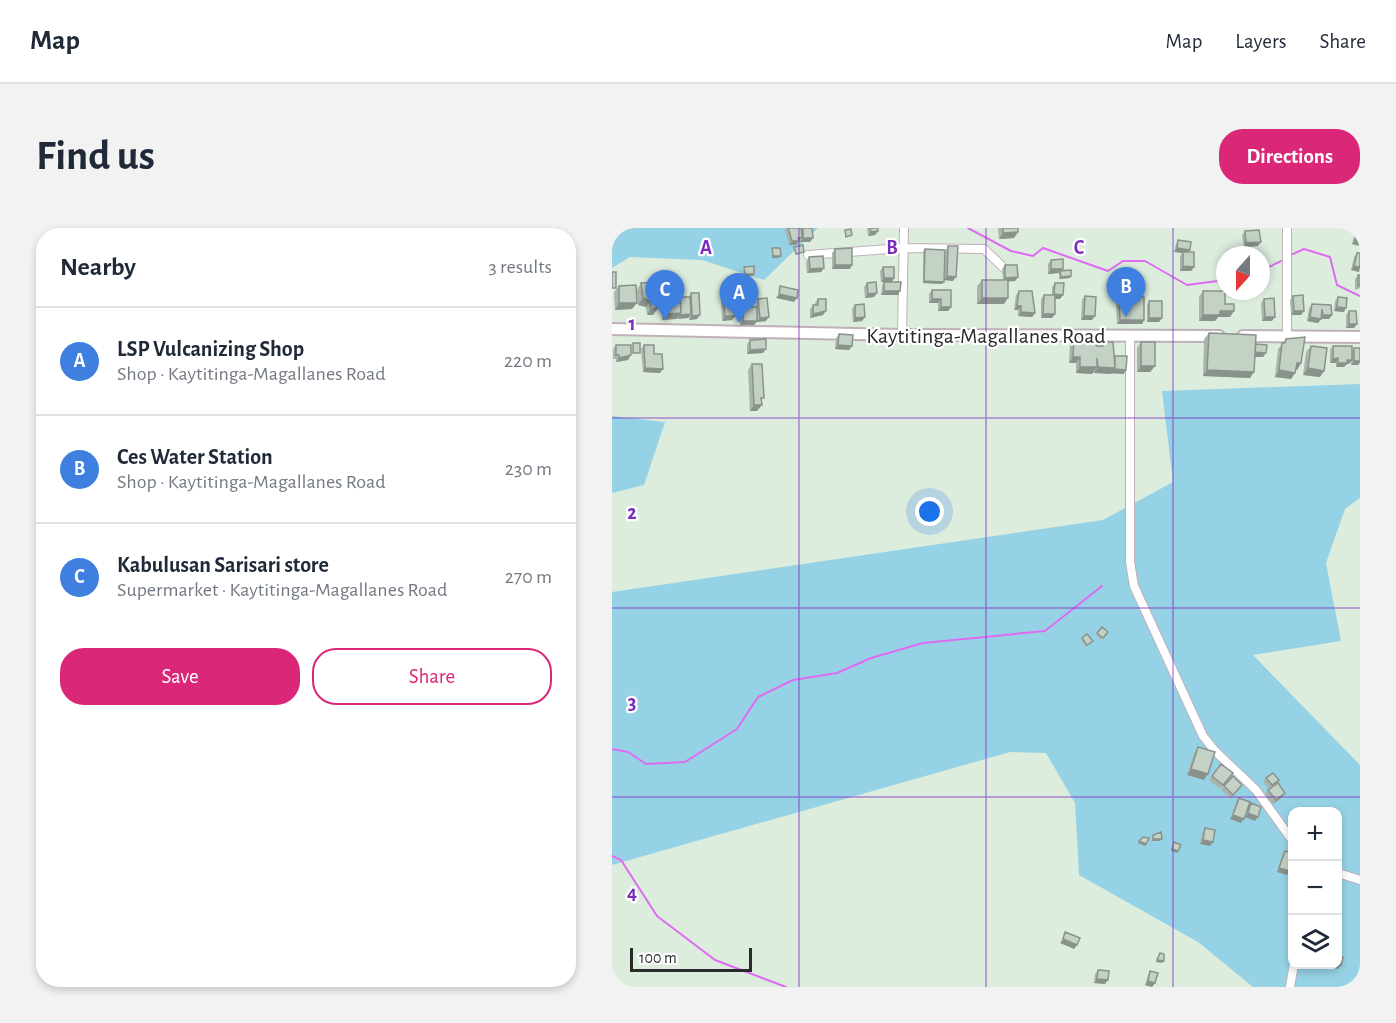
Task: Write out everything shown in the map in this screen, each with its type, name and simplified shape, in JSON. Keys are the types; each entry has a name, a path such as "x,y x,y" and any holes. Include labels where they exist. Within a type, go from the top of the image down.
{"main road":[{"name":"Kaytitinga-Magallanes Road","path":"612,329 902,335 1360,337"}],"street":[{"path":"902,335 904,228"},
{"path":"1287,228 1287,337"},
{"path":"808,255 903,248 984,249 1004,268"},
{"path":"1130,336 1130,562 1134,586 1169,657 1203,735 1215,751 1256,790 1288,833"},
{"path":"1342,874 1360,880"},
{"path":"1290,987 1293,969"}],"shaded area":[{"path":"612,228 818,228 764,280 702,260 630,257 612,268"},
{"path":"1360,384 1360,498 1345,509 1326,563 1341,641 1253,655 1360,765 1360,987 1253,987 1198,942 1079,875 1075,803 1046,753 1010,752 612,865 612,592 1103,520 1173,482 1162,391"},
{"path":"612,416 665,422 644,485 612,493"}],"building":[{"path":"788,228 801,228 802,237 798,238 799,241 792,241"},
{"path":"803,228 812,228 813,238 803,238"},
{"path":"870,228 878,228 878,231 871,232"},
{"path":"1003,228 1018,228 1018,232 1003,233"},
{"path":"1357,228 1360,228 1360,241 1355,240"},
{"path":"851,229 852,235 846,237 845,230"},
{"path":"1259,230 1261,242 1246,243 1245,231"},
{"path":"1178,240 1191,242 1190,250 1177,248"},
{"path":"803,245 804,252 796,254 794,247"},
{"path":"948,246 958,246 956,277 947,276"},
{"path":"772,248 780,248 781,256 773,256"},
{"path":"852,248 852,265 835,265 835,249"},
{"path":"925,249 945,250 944,282 924,281"},
{"path":"1183,252 1194,252 1194,267 1183,266"},
{"path":"1357,253 1360,253 1360,267 1354,266"},
{"path":"823,256 824,268 810,269 809,257"},
{"path":"1063,259 1063,269 1051,269 1051,260"},
{"path":"1005,265 1017,265 1018,277 1005,278"},
{"path":"754,266 754,274 745,274 744,267"},
{"path":"883,267 894,267 894,278 884,278"},
{"path":"1071,270 1071,276 1061,277 1060,271"},
{"path":"612,272 616,272 616,288 612,288"},
{"path":"982,280 1008,280 1008,298 982,298"},
{"path":"663,282 663,301 657,305 657,308 651,309 650,301 643,298 641,283"},
{"path":"876,282 877,293 868,294 867,283"},
{"path":"884,282 901,282 900,291 884,291"},
{"path":"1055,283 1064,283 1063,295 1054,294"},
{"path":"636,285 637,303 619,303 619,286"},
{"path":"780,286 798,290 797,298 779,294"},
{"path":"748,289 749,305 734,305 735,316 725,316 723,295 734,295 734,290"},
{"path":"932,290 951,290 951,307 941,307 941,299 932,299"},
{"path":"1019,291 1032,291 1035,313 1021,312 1021,306 1017,306"},
{"path":"1203,291 1216,291 1216,300 1225,300 1225,304 1234,304 1234,311 1220,311 1220,315 1203,315"},
{"path":"680,292 681,313 666,314 665,293"},
{"path":"691,293 699,293 700,315 692,316"},
{"path":"1044,295 1055,295 1055,314 1043,314"},
{"path":"1303,295 1304,311 1294,311 1293,296"},
{"path":"1085,296 1096,297 1095,316 1084,316"},
{"path":"680,297 690,297 691,314 680,315"},
{"path":"1134,297 1144,297 1144,320 1120,320 1119,299 1125,299 1126,308 1127,302 1134,302"},
{"path":"1338,297 1347,298 1346,308 1337,307"},
{"path":"767,298 769,317 760,318 758,299"},
{"path":"1274,298 1275,317 1265,317 1264,300"},
{"path":"818,299 826,299 826,311 813,314 813,305 818,305"},
{"path":"1149,301 1162,301 1162,318 1149,318"},
{"path":"864,304 865,317 855,318 855,305"},
{"path":"1312,304 1331,305 1332,315 1323,315 1322,309 1321,319 1310,317"},
{"path":"743,307 757,307 757,321 743,321"},
{"path":"1349,311 1356,311 1357,324 1349,324"},
{"path":"1209,333 1256,335 1254,372 1207,370"},
{"path":"839,334 853,335 852,346 838,345"},
{"path":"1074,336 1091,337 1091,342 1097,343 1097,346 1103,346 1103,342 1113,342 1115,368 1098,367 1097,358 1097,367 1080,367 1080,357 1073,357"},
{"path":"1305,337 1301,363 1297,363 1295,373 1279,370 1282,343 1285,343 1286,339"},
{"path":"766,339 766,349 750,350 750,340"},
{"path":"1141,342 1155,342 1155,366 1141,366"},
{"path":"633,343 640,343 640,353 633,353"},
{"path":"1256,344 1267,345 1266,353 1255,352"},
{"path":"616,345 631,345 631,355 619,358 619,355 616,355"},
{"path":"644,345 654,345 654,354 662,354 663,369 645,368"},
{"path":"1311,346 1327,348 1324,371 1308,368"},
{"path":"1333,346 1352,346 1352,360 1347,360 1347,363 1338,363 1338,358 1333,359"},
{"path":"1354,348 1360,348 1360,361 1354,361"},
{"path":"1115,356 1127,356 1126,370 1114,369"},
{"path":"752,364 762,364 764,398 761,398 762,405 754,405"},
{"path":"1102,627 1108,632 1103,638 1097,633"},
{"path":"1087,634 1093,641 1087,645 1082,638"},
{"path":"1198,747 1215,752 1208,774 1191,769"},
{"path":"1221,764 1233,773 1223,785 1212,776"},
{"path":"1273,773 1279,780 1272,785 1266,778"},
{"path":"1233,776 1242,785 1233,795 1224,786"},
{"path":"1278,783 1285,793 1276,800 1268,790"},
{"path":"1239,798 1250,802 1244,819 1233,815"},
{"path":"1251,803 1261,807 1258,817 1248,813"},
{"path":"1205,828 1215,830 1213,842 1203,840"},
{"path":"1161,832 1162,839 1153,839 1153,835"},
{"path":"1143,837 1149,838 1146,844 1139,841"},
{"path":"1174,842 1181,845 1178,851 1172,849"},
{"path":"1285,851 1288,852 1288,870 1279,868"},
{"path":"1065,932 1080,938 1077,945 1063,939"},
{"path":"1160,953 1164,954 1164,961 1157,960"},
{"path":"1098,970 1109,971 1108,980 1097,979"},
{"path":"1150,971 1158,973 1155,983 1148,981"}],"waterway":[{"path":"968,228 1011,251 1033,256 1043,248 1108,271 1123,261 1145,261 1187,285 1216,281"},
{"path":"1293,254 1304,249 1330,257 1337,285 1360,296"},
{"path":"1270,266 1281,261"},
{"path":"612,749 628,752 646,764 685,762 737,729 758,697 793,680 837,673 871,658 923,643 1045,631 1102,586"},
{"path":"612,856 621,860 657,916 715,960 786,987"}],"place":[{"name":"Ces Water Station","path":"1126,317"},
{"name":"Kabulusan Sarisari store","path":"665,320"},
{"name":"LSP Vulcanizing Shop","path":"739,323"}]}
